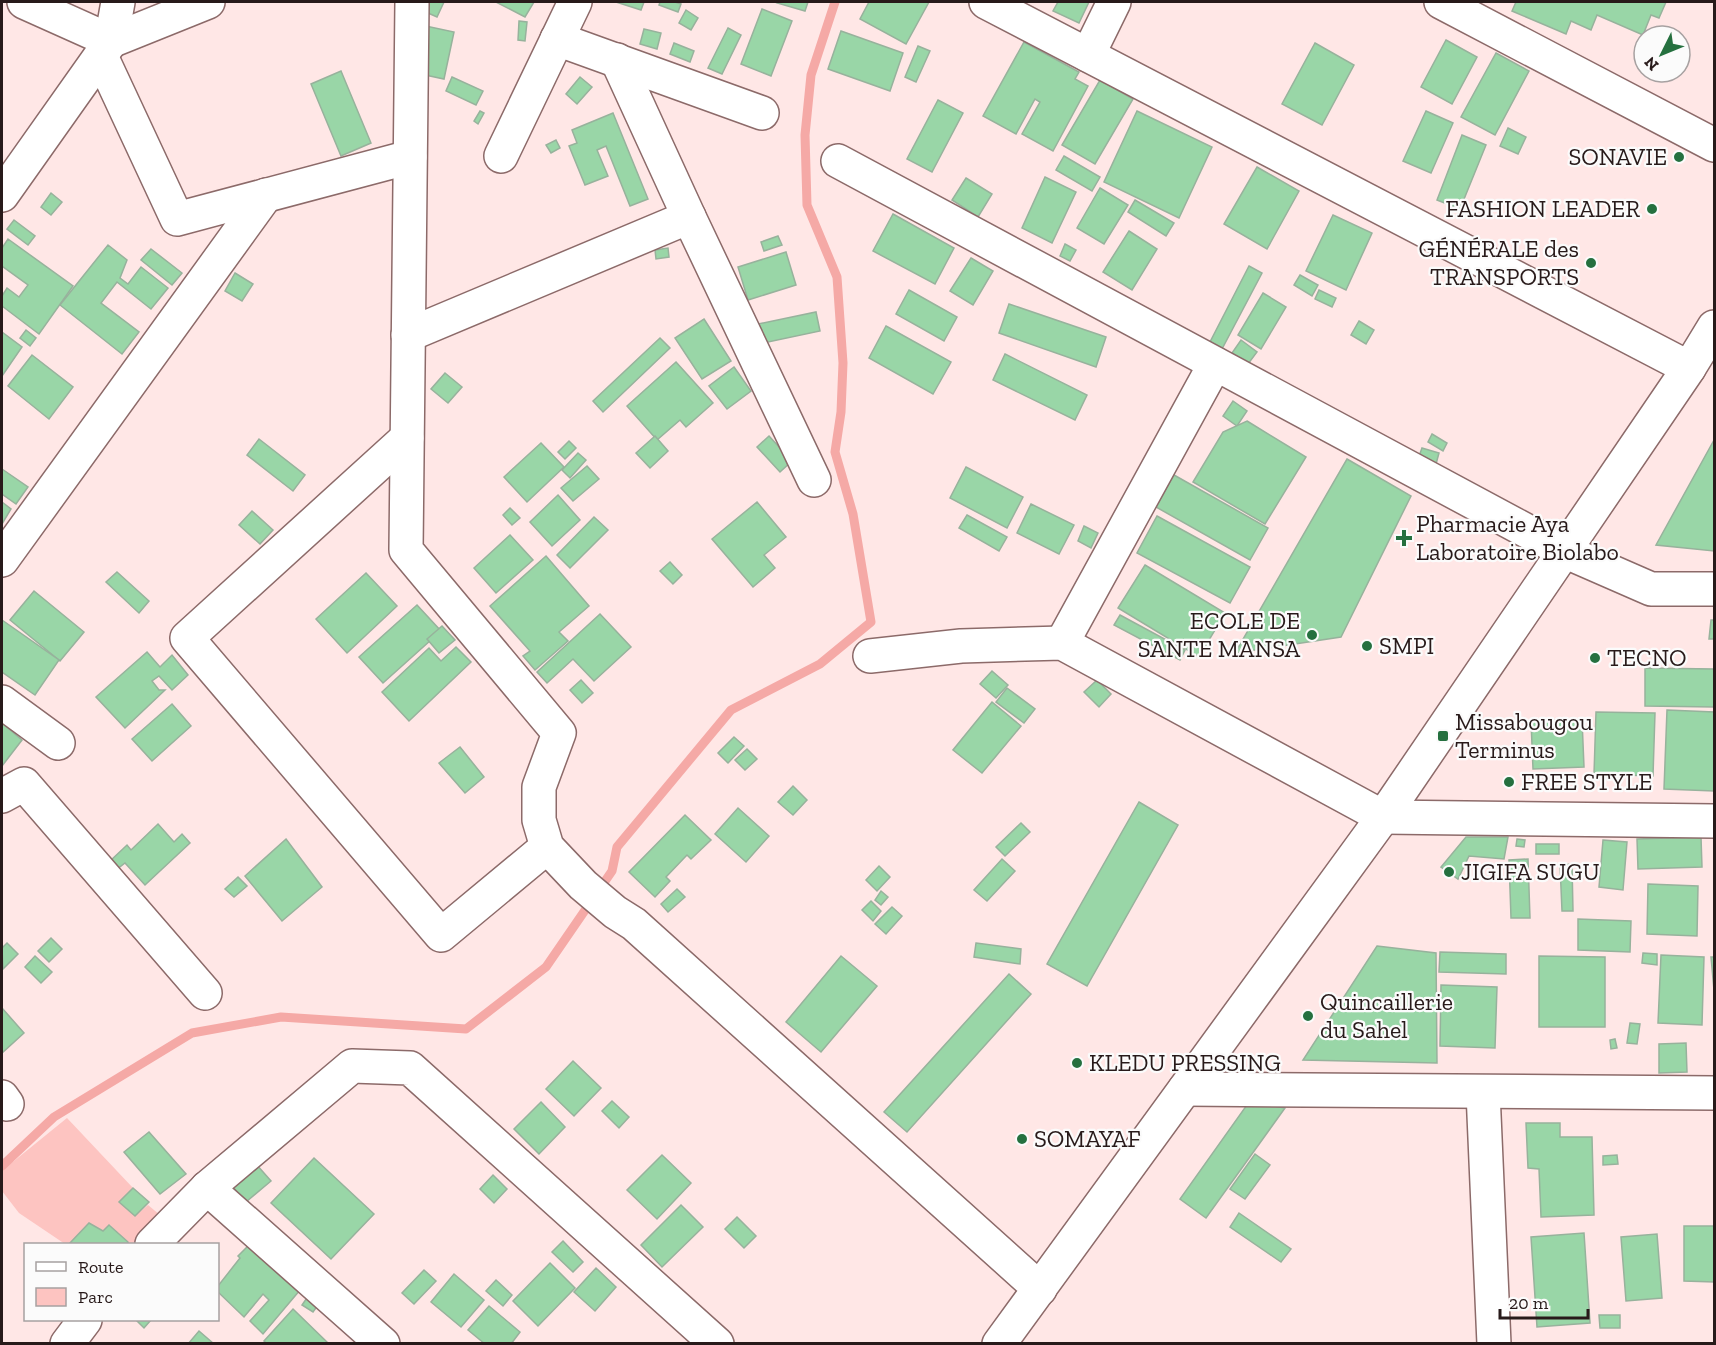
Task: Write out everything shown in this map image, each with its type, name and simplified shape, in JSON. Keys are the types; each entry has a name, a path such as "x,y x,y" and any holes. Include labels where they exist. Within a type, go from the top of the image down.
{"street":[{"path":"24,2 106,49 177,219 410,158"},
{"path":"2,195 106,49 118,2"},
{"path":"106,49 208,2"},
{"path":"412,2 406,550 559,733 539,787 539,820 547,847 583,885 615,912 634,924 1040,1289"},
{"path":"501,156 575,2"},
{"path":"986,2 1689,368"},
{"path":"1088,55 1114,2"},
{"path":"1441,2 1714,145"},
{"path":"557,39 762,113"},
{"path":"617,60 689,218 814,480"},
{"path":"838,161 1564,551 1651,590 1714,589"},
{"path":"2,560 266,195"},
{"path":"408,335 689,218"},
{"path":"999,1344 1383,818 1689,368 1714,327"},
{"path":"1062,643 1215,364"},
{"path":"407,438 187,639 441,935 547,847"},
{"path":"870,656 961,646 1062,643 1383,818 1714,821"},
{"path":"2,702 58,744"},
{"path":"2,796 24,784 205,993"},
{"path":"154,1243 207,1188 352,1066 410,1068 717,1344"},
{"path":"1185,1089 1714,1093"},
{"path":"1483,1092 1494,1344"},
{"path":"207,1188 383,1344"},
{"path":"67,1344 84,1321"}],"green space":[{"path":"67,1118 133,1188 119,1202 135,1216 148,1205 160,1215 160,1243 128,1243 110,1225 103,1231 89,1223 70,1243 64,1243 19,1213 2,1191 2,1169"}],"building":[{"path":"422,2 444,2 437,17 419,9"},
{"path":"496,2 534,2 525,17"},
{"path":"616,2 644,2 641,10"},
{"path":"660,2 681,4 678,12 659,5"},
{"path":"778,2 808,2 805,11"},
{"path":"869,2 929,2 906,44 860,19"},
{"path":"1058,2 1089,2 1079,23 1053,11"},
{"path":"1516,2 1666,2 1659,18 1651,15 1647,24 1632,24 1632,30 1597,15 1591,30 1571,21 1566,34 1512,11"},
{"path":"762,9 792,21 771,76 741,64"},
{"path":"686,10 698,18 691,30 679,23"},
{"path":"519,21 527,22 525,41 518,40"},
{"path":"421,25 454,32 444,79 411,72"},
{"path":"728,28 741,35 722,74 708,68"},
{"path":"644,29 661,33 657,49 640,44"},
{"path":"841,31 903,53 890,91 828,69"},
{"path":"1446,40 1477,57 1452,104 1421,87"},
{"path":"1024,42 1079,72 1075,79 1088,86 1053,151 1022,134 1040,102 1035,99 1016,134 983,116"},
{"path":"674,43 694,51 690,62 670,54"},
{"path":"1315,43 1354,65 1322,125 1282,104"},
{"path":"918,46 930,51 916,82 905,77"},
{"path":"1496,53 1529,71 1495,135 1461,117"},
{"path":"341,71 371,143 341,156 311,84"},
{"path":"452,77 483,91 476,105 446,91"},
{"path":"580,77 592,87 577,104 566,94"},
{"path":"1100,80 1133,99 1095,164 1062,145"},
{"path":"938,100 963,113 932,172 907,159"},
{"path":"480,111 484,113 478,124 474,121"},
{"path":"1137,111 1212,147 1179,218 1104,182"},
{"path":"1426,111 1453,123 1431,173 1403,161"},
{"path":"613,113 648,199 630,206 606,146 597,150 608,176 585,185 569,146 577,143 572,130"},
{"path":"1508,128 1526,137 1518,154 1500,146"},
{"path":"1462,135 1486,145 1460,209 1437,200"},
{"path":"556,140 560,148 551,153 546,145"},
{"path":"1064,156 1100,177 1092,191 1056,170"},
{"path":"1257,167 1299,191 1267,249 1224,224"},
{"path":"1045,177 1076,192 1052,243 1022,228"},
{"path":"966,178 992,194 978,217 952,200"},
{"path":"1100,188 1128,205 1104,244 1077,228"},
{"path":"51,193 62,202 51,215 41,207"},
{"path":"1135,200 1174,223 1166,236 1128,212"},
{"path":"893,214 954,248 935,284 873,251"},
{"path":"1333,215 1372,233 1346,290 1306,271"},
{"path":"14,220 35,236 28,245 7,229"},
{"path":"1129,231 1157,249 1132,290 1103,272"},
{"path":"778,236 782,245 764,251 761,242"},
{"path":"8,239 73,286 39,334 2,306 2,296 7,288 19,297 28,285 2,266 2,248"},
{"path":"1065,244 1076,250 1070,261 1060,256"},
{"path":"108,245 127,260 120,278 128,284 141,267 168,288 151,309 117,282 101,303 139,332 122,354 60,305"},
{"path":"668,248 669,257 656,259 655,250"},
{"path":"151,249 182,273 172,285 141,260"},
{"path":"786,252 796,285 748,300 738,267"},
{"path":"971,258 993,271 973,305 950,291"},
{"path":"1249,266 1262,273 1222,349 1210,342"},
{"path":"235,273 253,284 242,301 225,291"},
{"path":"1300,275 1318,285 1312,296 1294,285"},
{"path":"909,290 957,317 944,341 896,314"},
{"path":"1319,290 1336,298 1332,307 1315,299"},
{"path":"1263,293 1286,307 1261,349 1238,335"},
{"path":"1009,304 1106,337 1096,367 999,333"},
{"path":"816,312 820,331 758,344 753,325"},
{"path":"704,319 731,361 702,379 675,338"},
{"path":"1359,321 1374,330 1366,344 1351,335"},
{"path":"886,326 951,362 933,394 869,358"},
{"path":"26,330 36,338 30,346 20,338"},
{"path":"2,332 22,347 2,376"},
{"path":"660,338 670,348 603,412 593,401"},
{"path":"1241,340 1257,352 1248,364 1232,353"},
{"path":"1005,354 1087,395 1075,420 993,380"},
{"path":"32,355 73,387 49,419 8,386"},
{"path":"676,362 713,403 686,427 680,420 657,440 627,406"},
{"path":"734,367 751,391 727,409 709,386"},
{"path":"445,373 462,387 448,403 431,389"},
{"path":"1233,401 1247,411 1237,426 1223,416"},
{"path":"1247,421 1306,457 1265,524 1193,482 1223,432"},
{"path":"1432,434 1447,443 1443,451 1428,442"},
{"path":"655,436 668,451 650,468 636,453"},
{"path":"769,436 792,461 780,472 757,447"},
{"path":"259,439 305,475 293,491 247,455"},
{"path":"1714,440 1714,551 1656,545"},
{"path":"569,441 576,448 565,459 558,452"},
{"path":"541,443 564,467 527,502 504,477"},
{"path":"1422,448 1439,453 1436,464 1418,459"},
{"path":"578,453 586,460 570,478 562,470"},
{"path":"1347,459 1411,496 1341,637 1235,653"},
{"path":"587,466 599,479 573,501 561,488"},
{"path":"966,467 1023,497 1007,528 950,498"},
{"path":"2,469 28,487 16,504 2,494"},
{"path":"1174,475 1268,528 1250,560 1156,507"},
{"path":"558,495 580,520 552,546 530,522"},
{"path":"2,502 11,509 2,524"},
{"path":"757,502 786,537 764,555 775,568 753,587 712,539"},
{"path":"1031,504 1074,525 1059,554 1017,533"},
{"path":"510,508 520,518 512,525 503,515"},
{"path":"252,511 273,530 260,544 239,525"},
{"path":"967,515 1007,537 999,551 959,528"},
{"path":"1157,516 1250,567 1230,603 1137,553"},
{"path":"594,517 608,530 570,568 557,555"},
{"path":"1084,526 1098,533 1091,548 1078,541"},
{"path":"510,535 533,560 496,593 474,568"},
{"path":"546,556 589,606 559,632 568,641 535,670 523,656 530,651 490,606"},
{"path":"670,562 682,575 673,584 660,571"},
{"path":"1145,565 1225,613 1199,657 1118,608"},
{"path":"117,572 149,601 139,613 106,582"},
{"path":"366,573 397,606 347,653 316,619"},
{"path":"34,591 84,632 60,661 10,620"},
{"path":"417,605 441,631 383,683 359,657"},
{"path":"600,614 631,647 594,681 573,659 547,683 537,672"},
{"path":"1120,615 1185,650 1180,660 1114,625"},
{"path":"2,620 59,660 35,695 2,672"},
{"path":"1711,620 1714,620 1714,639 1709,639"},
{"path":"442,626 455,640 439,653 427,639"},
{"path":"456,647 471,662 409,721 382,692 429,648 441,661"},
{"path":"147,652 160,667 172,655 188,675 172,690 159,676 152,681 159,690 165,690 125,728 96,697"},
{"path":"1645,668 1714,669 1714,707 1645,706"},
{"path":"992,671 1008,685 996,698 980,684"},
{"path":"581,680 593,693 582,703 570,690"},
{"path":"1097,680 1111,694 1099,707 1084,692"},
{"path":"1007,688 1035,709 1024,723 996,702"},
{"path":"992,702 1021,726 982,773 953,750"},
{"path":"172,704 191,726 152,761 132,739"},
{"path":"1667,710 1714,712 1714,791 1664,789"},
{"path":"1596,712 1655,713 1653,776 1594,774"},
{"path":"1582,719 1584,767 1533,769 1531,721"},
{"path":"2,723 22,740 2,766"},
{"path":"734,737 744,746 728,763 718,753"},
{"path":"460,747 484,777 465,793 439,763"},
{"path":"747,749 757,759 745,770 735,760"},
{"path":"793,786 807,800 793,815 778,802"},
{"path":"1139,802 1178,825 1087,986 1047,964"},
{"path":"738,808 769,836 746,862 715,834"},
{"path":"685,815 711,840 691,859 687,855 666,877 670,881 655,897 629,872"},
{"path":"1021,823 1030,832 1005,856 996,847"},
{"path":"158,824 174,842 182,834 190,843 145,885 125,863 116,870 109,862 127,845 131,850"},
{"path":"1466,837 1508,837 1504,859 1469,856 1458,879 1441,867"},
{"path":"1701,837 1702,867 1638,869 1637,839"},
{"path":"286,839 322,887 282,921 245,876"},
{"path":"1517,839 1525,840 1524,847 1516,846"},
{"path":"1603,840 1627,842 1623,890 1599,887"},
{"path":"1536,844 1559,844 1559,854 1536,854"},
{"path":"1002,859 1015,871 987,901 974,890"},
{"path":"1528,859 1530,918 1511,918 1509,860"},
{"path":"1572,864 1573,911 1562,911 1560,865"},
{"path":"879,866 890,877 877,891 866,880"},
{"path":"238,877 247,886 234,897 225,889"},
{"path":"1648,884 1698,886 1697,936 1647,934"},
{"path":"677,889 685,897 668,912 661,904"},
{"path":"881,891 888,897 881,905 875,900"},
{"path":"871,901 881,911 873,921 862,910"},
{"path":"892,907 902,916 886,934 875,924"},
{"path":"1578,919 1631,921 1630,952 1578,950"},
{"path":"51,938 62,949 49,962 38,951"},
{"path":"7,943 18,954 3,969 2,948"},
{"path":"976,943 1021,949 1020,964 974,957"},
{"path":"1377,946 1436,953 1437,1063 1303,1060"},
{"path":"1440,952 1506,954 1506,974 1439,972"},
{"path":"1643,953 1657,954 1657,965 1642,963"},
{"path":"1661,955 1704,957 1702,1025 1658,1023"},
{"path":"35,956 52,972 41,983 25,967"},
{"path":"841,956 877,986 821,1052 786,1022"},
{"path":"1539,956 1605,957 1605,1027 1539,1027"},
{"path":"1711,957 1714,957 1714,990"},
{"path":"1009,974 1031,994 907,1132 884,1112"},
{"path":"1441,985 1497,987 1495,1048 1440,1046"},
{"path":"2,1008 24,1033 2,1053"},
{"path":"1630,1023 1640,1024 1637,1044 1627,1043"},
{"path":"1615,1039 1617,1048 1611,1049 1610,1040"},
{"path":"1686,1043 1687,1072 1659,1073 1659,1044"},
{"path":"573,1061 601,1088 574,1116 546,1089"},
{"path":"612,1101 629,1117 619,1128 602,1111"},
{"path":"541,1102 565,1127 539,1154 514,1129"},
{"path":"1249,1102 1285,1108 1206,1218 1180,1199"},
{"path":"1526,1123 1560,1123 1560,1137 1592,1137 1594,1215 1541,1217 1539,1169 1528,1168"},
{"path":"149,1132 186,1174 160,1194 124,1152"},
{"path":"1255,1154 1270,1165 1245,1199 1230,1189"},
{"path":"662,1155 691,1183 657,1219 627,1190"},
{"path":"1617,1155 1618,1164 1603,1165 1603,1156"},
{"path":"314,1158 374,1214 331,1259 271,1203"},
{"path":"256,1164 271,1181 246,1202 231,1185"},
{"path":"493,1175 507,1189 494,1203 480,1189"},
{"path":"133,1188 149,1202 135,1216 119,1202"},
{"path":"681,1205 703,1227 662,1267 641,1245"},
{"path":"1239,1213 1291,1249 1281,1262 1230,1227"},
{"path":"737,1217 756,1236 744,1248 725,1229"},
{"path":"89,1223 103,1231 109,1225 128,1242 128,1243 70,1243"},
{"path":"1684,1226 1714,1226 1714,1282 1684,1281"},
{"path":"1584,1233 1590,1323 1537,1327 1531,1237"},
{"path":"1657,1234 1662,1298 1626,1301 1621,1237"},
{"path":"563,1241 583,1262 573,1272 552,1252"},
{"path":"249,1245 300,1290 263,1334 250,1321 269,1300 263,1294 244,1317 219,1293 219,1285 240,1258 238,1256"},
{"path":"550,1263 575,1288 538,1326 513,1301"},
{"path":"596,1268 616,1287 595,1311 574,1292"},
{"path":"424,1270 436,1281 414,1304 402,1293"},
{"path":"454,1274 484,1300 461,1327 431,1302"},
{"path":"496,1280 512,1295 503,1306 486,1291"},
{"path":"315,1286 326,1294 313,1312 302,1305"},
{"path":"489,1306 520,1332 511,1344 485,1344 468,1330"},
{"path":"293,1309 329,1344 267,1344 264,1341"},
{"path":"1599,1315 1620,1315 1620,1328 1600,1328"},
{"path":"137,1321 150,1321 144,1328"},
{"path":"199,1331 214,1344 188,1344"}],"waterway":[{"path":"2,1166 54,1117 192,1033 281,1017 466,1029 546,967 612,871 617,847 731,710 820,664 871,622 853,514 835,452 841,412 843,363 837,277 807,205 805,135 811,75 835,2"}],"place":[{"name":"SONAVIE","path":"1679,157"},
{"name":"FASHION LEADER","path":"1652,209"},
{"name":"GÉNÉRALE des TRANSPORTS","path":"1591,263"},
{"name":"Pharmacie Aya Laboratoire Biolabo","path":"1404,538"},
{"name":"ECOLE DE SANTE MANSA","path":"1312,635"},
{"name":"SMPI","path":"1367,646"},
{"name":"TECNO","path":"1595,658"},
{"name":"Missabougou Terminus","path":"1443,736"},
{"name":"FREE STYLE","path":"1509,782"},
{"name":"JIGIFA SUGU","path":"1449,872"},
{"name":"Quincaillerie du Sahel","path":"1308,1016"},
{"name":"KLEDU PRESSING","path":"1077,1063"},
{"name":"SOMAYAF","path":"1022,1139"}]}
